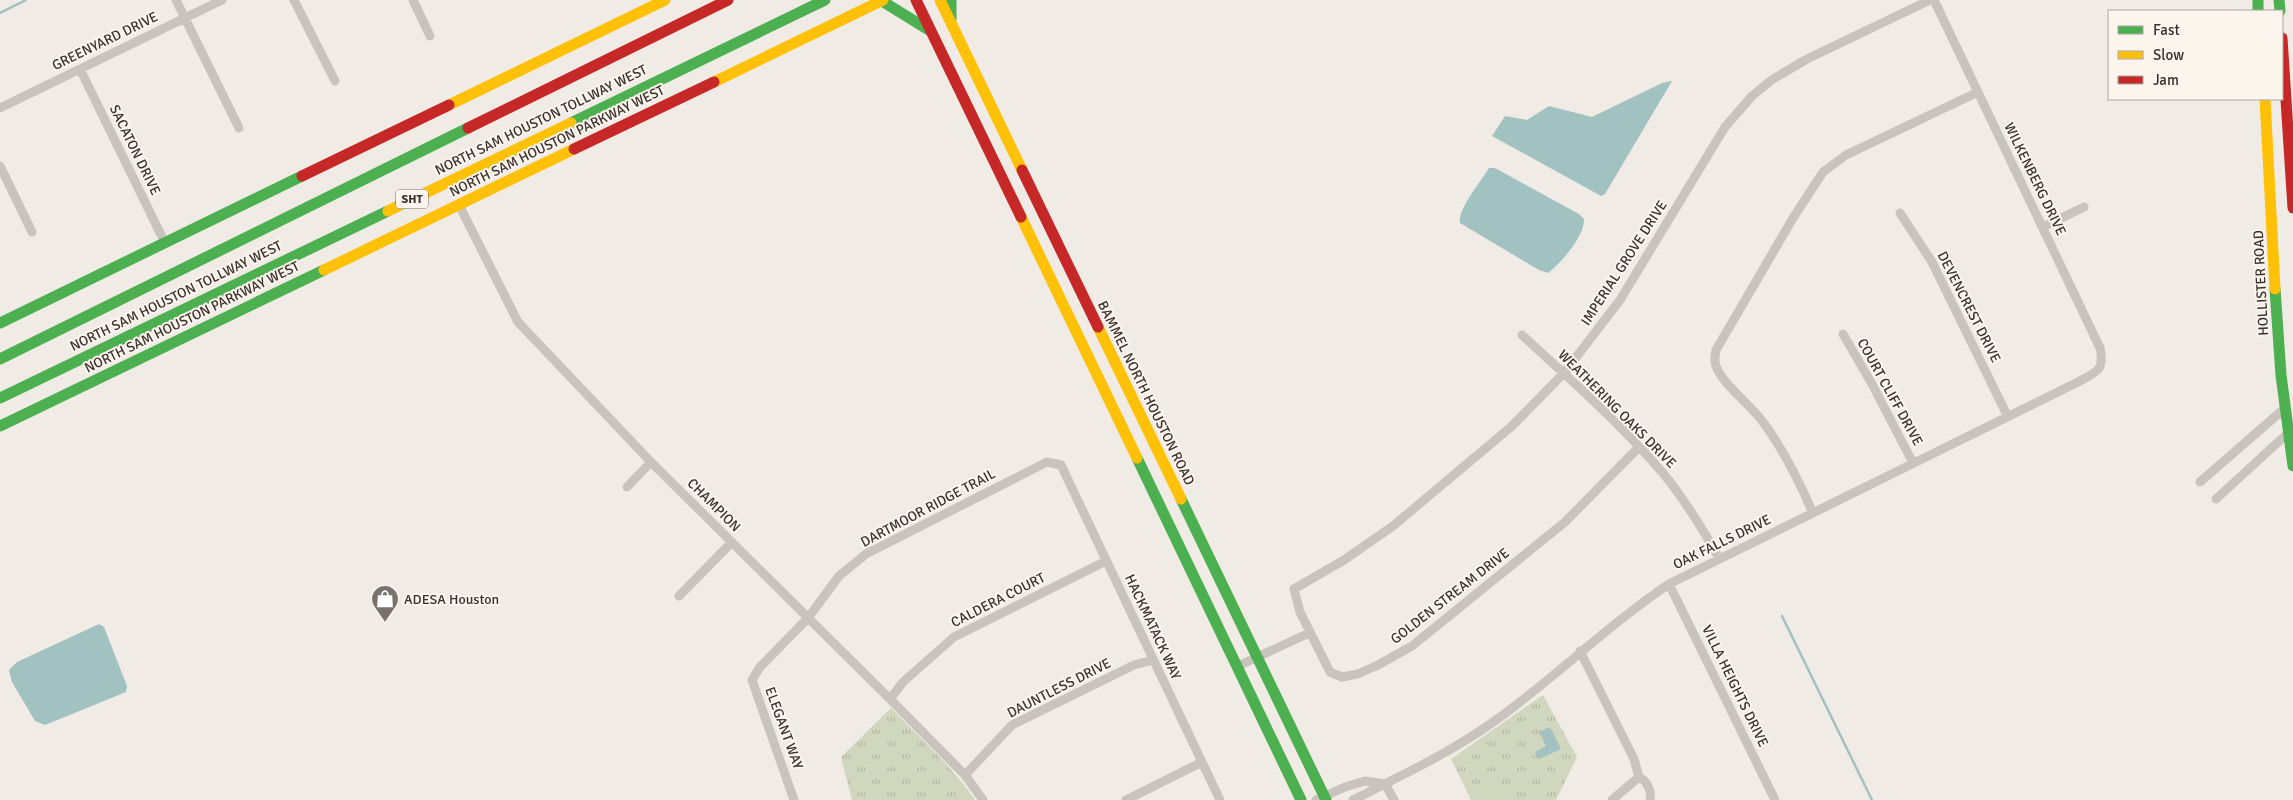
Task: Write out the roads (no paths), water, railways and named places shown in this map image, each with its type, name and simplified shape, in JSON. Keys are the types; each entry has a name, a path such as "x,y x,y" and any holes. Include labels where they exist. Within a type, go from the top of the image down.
{"main road":[{"path":"0,323 665,0"},
{"name":"NORTH SAM HOUSTON TOLLWAY WEST","path":"0,359 728,0"},
{"name":"NORTH SAM HOUSTON TOLLWAY WEST","path":"0,398 825,0"},
{"path":"916,0 1301,800"},
{"name":"BAMMEL NORTH HOUSTON ROAD","path":"940,0 1257,657 1322,799"},
{"path":"951,0 951,24"},
{"path":"878,2 930,31"},
{"name":"NORTH SAM HOUSTON PARKWAY WEST","path":"0,426 878,2"},
{"path":"2283,55 2293,208"},
{"name":"HOLLISTER ROAD","path":"2265,100 2293,466"},
{"path":"2268,142 2288,141"},
{"path":"1046,270 1066,260"},
{"path":"1124,430 1144,422"}],"street":[{"path":"176,0 239,128"},
{"name":"GREENYARD DRIVE","path":"0,108 222,0"},
{"path":"294,0 335,81"},
{"path":"413,0 430,36"},
{"name":"WILKENBERG DRIVE","path":"1932,0 2044,227 2100,348 2102,361 2098,371"},
{"name":"IMPERIAL GROVE DRIVE","path":"1294,589 1344,560 1393,526 1512,426 1564,373 1598,331 1635,276 1710,151 1743,106 1773,79 1807,59 1932,0"},
{"name":"SACATON DRIVE","path":"80,69 165,243"},
{"path":"1813,513 1778,442 1762,421 1723,378 1715,364 1716,350 1811,188 1830,166 1846,155 1978,92"},
{"path":"0,166 32,232"},
{"name":"CHAMPION","path":"459,205 518,322 651,462 965,775 982,800"},
{"path":"2044,227 2084,206"},
{"name":"DEVENCREST DRIVE","path":"1900,213 1932,262 2008,417"},
{"name":"COURT CLIFF DRIVE","path":"1843,334 1872,384 1913,463"},
{"name":"WEATHERING OAKS DRIVE","path":"1522,335 1564,373 1639,447 1680,495 1702,527 1719,558"},
{"name":"OAK FALLS DRIVE","path":"1353,800 1429,762 1495,721 1580,651 1669,584 2098,371"},
{"path":"2200,482 2289,405"},
{"path":"2216,498 2290,431"},
{"name":"GOLDEN STREAM DRIVE","path":"1294,589 1309,632 1330,672 1342,677 1358,674 1401,653 1476,595 1565,522 1639,447"},
{"path":"627,487 651,462"},
{"name":"DARTMOOR RIDGE TRAIL","path":"760,667 808,618 839,576 866,554 1046,462 1061,465"},
{"name":"HACKMATACK WAY","path":"1061,465 1220,800"},
{"path":"679,596 732,542"},
{"name":"CALDERA COURT","path":"890,699 903,682 954,637 1106,561"},
{"name":"VILLA HEIGHTS DRIVE","path":"1669,584 1734,712 1775,800"},
{"path":"1238,666 1309,632"},
{"path":"1580,651 1630,750 1639,777 1644,779 1649,788 1650,800"},
{"name":"DAUNTLESS DRIVE","path":"965,775 1012,726 1134,665 1153,660"},
{"name":"ELEGANT WAY","path":"760,667 752,680 794,800"},
{"path":"1126,800 1202,762"},
{"path":"1612,800 1639,777"},
{"name":"OAK FALLS DRIVE","path":"1322,799 1365,781 1385,784"},
{"path":"1385,784 1394,800"}],"water":[{"path":"1672,81 1605,194 1601,196 1492,136 1505,116 1527,120 1549,106 1592,117 1662,83"},
{"path":"1489,168 1495,168 1579,214 1584,219 1581,233 1576,241 1559,263 1548,273 1539,270 1460,223 1460,217 1466,203"},
{"path":"99,624 104,627 127,686 126,692 45,725 35,721 12,682 9,670 17,662"},
{"path":"1550,727 1561,749 1539,759 1535,752 1546,746 1539,732"}],"waterway":[{"path":"0,13 26,0"},
{"path":"1782,616 1872,800"}],"place":[{"name":"ADESA Houston","path":"385,623"}]}
